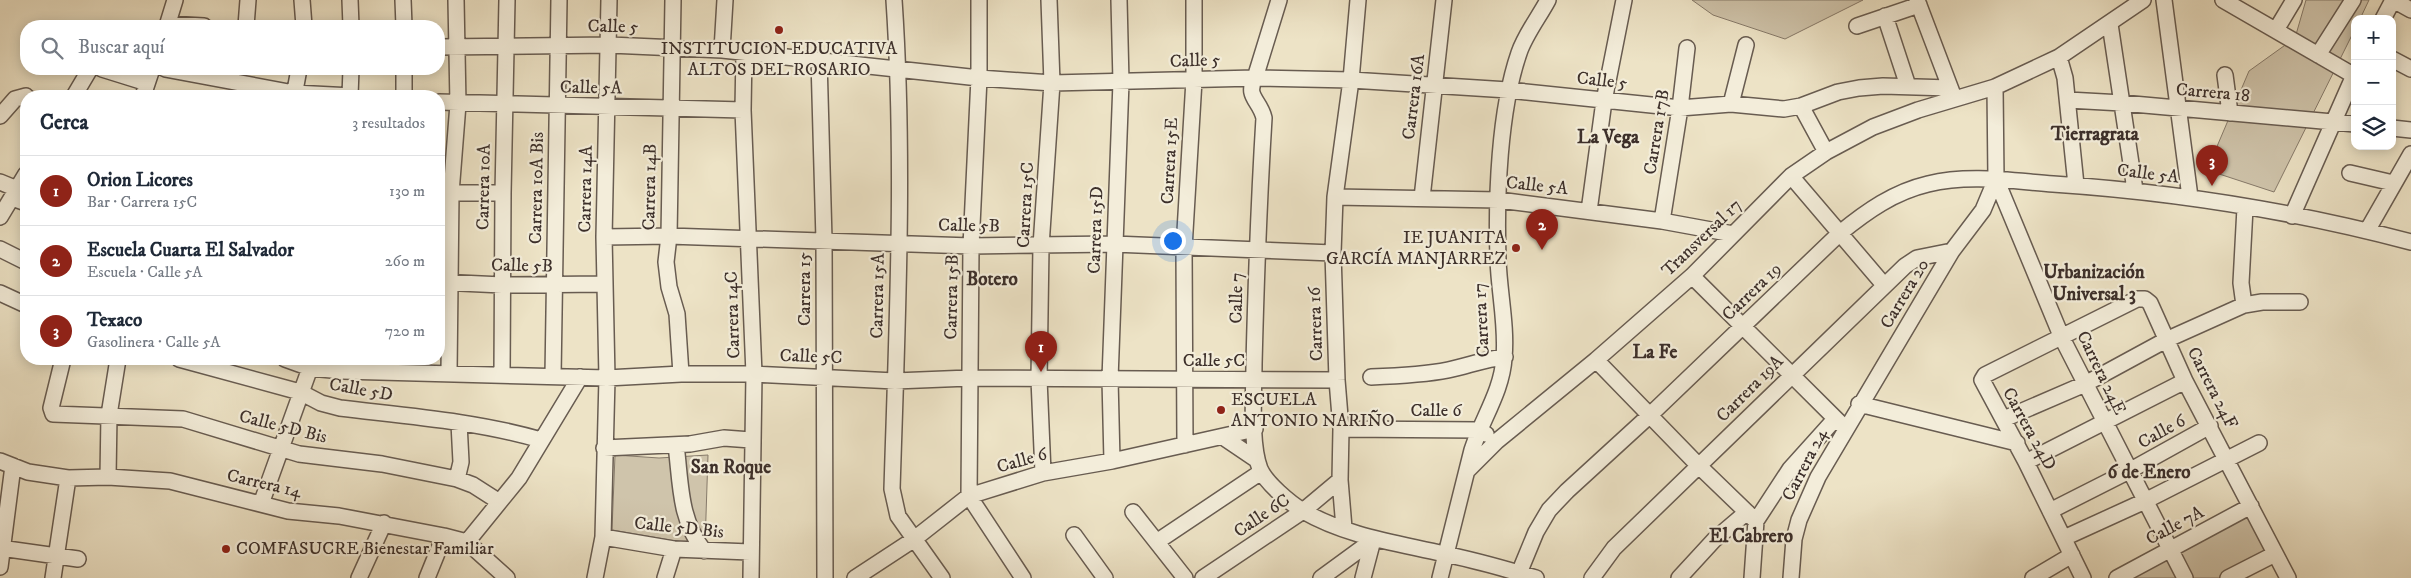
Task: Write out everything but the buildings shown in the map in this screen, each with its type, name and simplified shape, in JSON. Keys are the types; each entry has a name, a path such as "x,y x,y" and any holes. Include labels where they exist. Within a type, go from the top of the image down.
{"street":[{"path":"169,20 176,0"},
{"path":"246,20 248,0"},
{"path":"302,0 304,20"},
{"path":"350,0 351,20"},
{"path":"403,0 404,20"},
{"path":"456,0 458,104 445,193 502,193"},
{"name":"Carrera 10A","path":"502,375 502,193 507,0"},
{"name":"Carrera 10A Bis","path":"553,376 559,0"},
{"name":"Carrera 14A","path":"606,378 604,237 606,107 610,45 609,0"},
{"name":"Carrera 14B","path":"673,0 669,236 666,262 669,287 677,314 681,374"},
{"path":"722,50 725,0"},
{"name":"Carrera 15A","path":"894,0 899,68 898,242 892,489 898,516 913,540 942,578"},
{"name":"Carrera 15B","path":"969,496 971,246 981,0"},
{"name":"Carrera 15C","path":"1043,473 1039,379 1041,246 1052,84 1049,0"},
{"name":"Carrera 15D","path":"1112,461 1110,379 1121,82 1118,0"},
{"name":"Carrera 15E","path":"1185,444 1184,248 1194,80 1194,0"},
{"name":"Calle 7","path":"1259,466 1255,429 1254,380 1256,251 1264,118 1262,109 1251,94 1251,86 1278,0"},
{"name":"Carrera 16","path":"1344,528 1340,480 1342,429 1337,380 1333,253 1335,197 1351,80 1358,0"},
{"name":"Carrera 16A","path":"1422,198 1444,0"},
{"name":"Carrera 17","path":"1440,578 1460,494 1479,430 1501,381 1505,357 1498,258 1501,142 1508,90 1519,51 1548,0"},
{"path":"1589,211 1604,101 1624,0"},
{"path":"1996,179 1995,87 2059,57 2143,0"},
{"path":"2164,0 2190,198"},
{"path":"2223,0 2351,72"},
{"path":"2276,30 2294,0"},
{"path":"2318,55 2353,0"},
{"path":"2385,15 2393,0 2411,10"},
{"path":"1857,26 1918,2 1952,94"},
{"path":"1885,16 1908,86"},
{"path":"2110,24 2135,190"},
{"name":"Calle 5","path":"445,47 610,45 744,51 979,78 1052,84 1255,78 1351,80 1508,90 1680,108 1731,104 1770,109 1801,106 1838,92 1859,88 1908,86 1952,94"},
{"path":"1731,104 1746,45"},
{"name":"Carrera 17B","path":"1662,221 1680,108 1687,48"},
{"name":"Carrera 14C","path":"744,51 743,110 750,238 754,374 751,440 751,578"},
{"path":"2059,57 2065,78 2068,100 2076,185"},
{"name":"Carrera 15","path":"819,60 824,240 825,578"},
{"path":"2394,60 2411,69"},
{"path":"78,90 86,75"},
{"path":"123,75 147,82"},
{"path":"195,75 269,90"},
{"path":"295,90 297,75"},
{"path":"351,75 351,90"},
{"path":"404,75 404,90"},
{"path":"2225,76 2230,113"},
{"path":"2292,216 2351,80"},
{"name":"Transversal 17","path":"1468,470 1497,441 1596,360 1692,276 1791,176 1826,152 1873,127 1918,110 1952,94 1995,87"},
{"path":"0,116 14,99 20,98"},
{"name":"Carrera 18","path":"2068,100 2351,123"},
{"name":"Calle 5A","path":"445,103 743,110"},
{"path":"1801,106 1826,152"},
{"path":"2396,128 2411,130"},
{"path":"2368,231 2393,183 2411,154"},
{"path":"2350,173 2393,183"},
{"name":"Carrera 20","path":"1791,176 1884,285"},
{"name":"Calle 5A","path":"1996,179 2135,190 2190,198 2368,231 2411,242"},
{"name":"Carrera 19","path":"1517,575 1532,538 1549,510 1840,233 1864,214 1907,190 1930,183 1953,180 1996,179"},
{"name":"Carrera 20","path":"1679,578 1714,540 1752,516 1790,469 1859,404 1952,252 1983,210 1996,179"},
{"name":"Carrera 24E","path":"1996,179 2062,338 2185,578"},
{"path":"0,182 20,198"},
{"path":"0,218 20,184"},
{"name":"Calle 5A","path":"1335,197 1499,200 1662,221 1733,234"},
{"path":"2244,305 2241,283 2245,208"},
{"name":"Calle 5B","path":"604,237 669,236 898,242 971,246 1114,244 1333,253"},
{"path":"0,249 20,259"},
{"name":"Carrera 19A","path":"1592,578 1614,548 1884,285 1917,258 1952,252"},
{"path":"1692,276 1840,423"},
{"name":"Calle 5B","path":"445,282 502,285 604,284"},
{"path":"0,293 20,302"},
{"name":"Carrera 24F","path":"2062,338 2137,299 2145,299 2150,304 2186,381 2288,578"},
{"path":"445,300 449,373"},
{"path":"2004,419 2085,384 2166,340 2244,305 2262,302 2300,302"},
{"name":"Carrera 24D","path":"2062,338 1985,375 1982,380 2017,443 2083,578"},
{"path":"1371,378 1430,373 1452,369 1472,362 1505,357"},
{"path":"1596,360 1649,416 1752,516 1752,578"},
{"name":"Calle 5D Bis","path":"62,365 51,408 53,414 183,419 299,454 382,464 457,479 473,485 498,501"},
{"path":"108,477 109,415 117,365"},
{"name":"Calle 5D","path":"201,365 300,392 321,403 340,408 459,423 514,432 541,440"},
{"name":"Calle 5C","path":"302,365 310,368 342,365 399,366 449,373 606,378 681,374 754,374 895,380 969,378 1337,380"},
{"path":"261,504 310,368"},
{"path":"466,542 498,501 519,478 580,377"},
{"path":"595,578 604,537 606,378"},
{"path":"2026,462 2186,381"},
{"path":"1859,404 2017,443"},
{"path":"457,479 462,462 459,423"},
{"name":"Carrera 24","path":"1791,578 1794,539 1798,520 1831,453 1840,423"},
{"name":"Calle 6","path":"2050,511 2129,472 2210,426"},
{"name":"Calle 6","path":"855,578 913,540 969,496 1043,473 1112,461 1255,429"},
{"name":"Calle 6","path":"1342,429 1479,430 1497,441"},
{"path":"1223,437 1259,466 1279,493 1304,511 1373,540 1446,554 1517,575 1536,578"},
{"path":"604,448 676,445 724,438 751,440"},
{"path":"1816,443 1831,453"},
{"path":"2064,538 2145,501 2259,443"},
{"path":"676,445 685,520 692,536 704,551"},
{"path":"0,568 7,464"},
{"name":"Carrera 14","path":"7,464 28,472 68,478 108,477 170,481 288,511 384,523 444,536 466,542 507,578"},
{"path":"1158,541 1259,466"},
{"path":"53,578 68,478"},
{"name":"Calle 6C","path":"1203,578 1304,511 1340,480"},
{"path":"969,496 1023,578"},
{"name":"Calle 7A","path":"2117,578 2251,506"},
{"path":"1133,512 1158,541 1185,578"},
{"path":"359,578 384,523"},
{"path":"1074,535 1106,578"},
{"path":"430,576 444,536"},
{"name":"Calle 5D Bis","path":"604,537 674,549 750,552"},
{"path":"1321,578 1373,540"},
{"path":"1363,578 1373,540"},
{"path":"1,548 78,559"},
{"path":"665,578 674,549"},
{"path":"2228,578 2275,554"},
{"path":"2034,578 2072,555"}],"shaded area":[{"path":"1692,0 1863,0 1785,39 1713,15"},
{"path":"2306,0 2369,0 2362,15 2351,15 2351,37 2274,192 2207,170 2249,71 2295,38"},
{"path":"615,455 659,458 708,455 705,546 612,530"},
{"path":"2251,506 2275,554 2228,578 2117,578"}],"place":[{"name":"INSTITUCION EDUCATIVA ALTOS DEL ROSARIO","path":"779,30"},
{"name":"Texaco","path":"2212,186"},
{"name":"IE JUANITA GARCÍA MANJARREZ","path":"1516,248"},
{"name":"Escuela Cuarta El Salvador","path":"1542,250"},
{"name":"Orion Licores","path":"1041,372"},
{"name":"ESCUELA ANTONIO NARIÑO","path":"1221,410"},
{"name":"COMFASUCRE Bienestar Familiar","path":"226,549"}],"district":[{"name":"Tierragrata","path":"2095,134"},
{"name":"La Vega","path":"1608,137"},
{"name":"Botero","path":"992,279"},
{"name":"Urbanización Universal 3","path":"2094,283"},
{"name":"La Fe","path":"1655,352"},
{"name":"San Roque","path":"731,467"},
{"name":"6 de Enero","path":"2149,472"},
{"name":"El Cabrero","path":"1751,536"}]}
